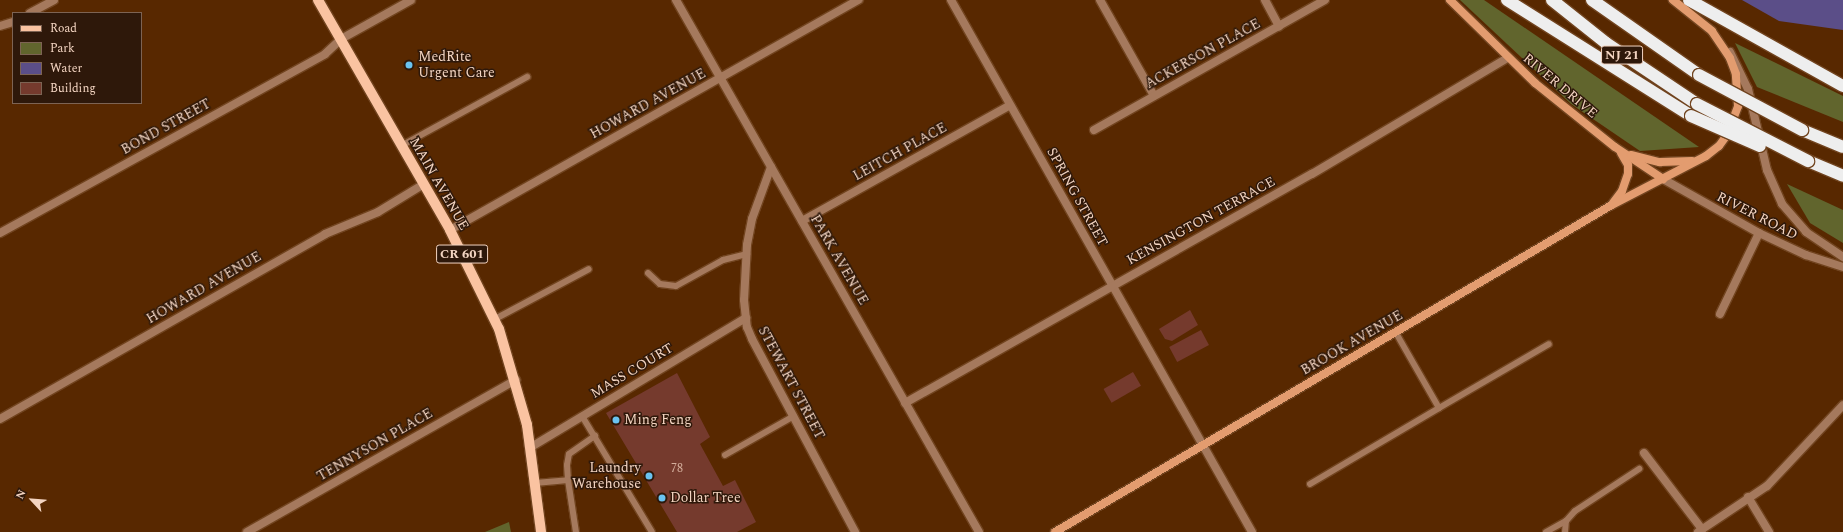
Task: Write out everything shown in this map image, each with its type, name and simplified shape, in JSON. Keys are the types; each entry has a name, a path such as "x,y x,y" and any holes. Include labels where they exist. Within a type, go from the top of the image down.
{"highway":[{"path":"1507,0 1692,116 1751,143 1808,161"},
{"name":"NJ 21","path":"1552,0 1606,43 1697,104 1808,161 1843,176"},
{"name":"NJ 21","path":"1592,0 1699,75 1802,130 1843,148"},
{"path":"1689,0 1843,86"}],"main road":[{"name":"MAIN AVENUE","path":"318,0 450,230 495,319 516,380 531,447 541,532"},
{"name":"RIVER DRIVE","path":"1450,0 1507,58 1615,147 1663,179"},
{"path":"1615,147 1630,154 1660,162 1691,162 1706,156 1727,136 1738,106 1736,74 1730,58 1712,31 1673,0"},
{"path":"1610,206 1622,192 1628,174 1624,156 1615,147"},
{"name":"BROOK AVENUE","path":"1055,532 1610,206 1706,156"}],"street":[{"path":"32,12 54,0"},
{"name":"BOND STREET","path":"0,233 325,54 340,39 411,0"},
{"name":"PARK AVENUE","path":"676,0 979,532"},
{"name":"HOWARD AVENUE","path":"450,230 859,0"},
{"name":"SPRING STREET","path":"951,0 1252,532"},
{"path":"1100,0 1154,96"},
{"path":"1265,0 1279,26"},
{"name":"ACKERSON PLACE","path":"1094,130 1325,0"},
{"path":"0,26 12,22"},
{"path":"1712,31 1733,57 1742,72 1767,170 1782,204 1806,232 1843,257"},
{"name":"KENSINGTON TERRACE","path":"906,403 1312,174 1507,58"},
{"name":"LEITCH PLACE","path":"802,221 1010,105"},
{"name":"STEWART STREET","path":"771,167 752,219 747,254 746,318 752,340 855,532"},
{"name":"RIVER ROAD","path":"1663,179 1759,233 1806,255 1843,267"},
{"name":"HOWARD AVENUE","path":"0,419 325,234 378,212 424,184"},
{"path":"1720,314 1759,233"},
{"name":"MASS COURT","path":"531,447 746,318"},
{"name":"TENNYSON PLACE","path":"247,532 516,380"},
{"path":"1644,453 1700,531 1748,497 1767,486 1842,408"},
{"path":"1748,497 1769,532"}],"lane":[{"path":"401,146 527,77"},
{"path":"648,273 660,284 676,286 723,260 747,254"},
{"path":"495,319 589,269"},
{"path":"1396,333 1439,408"},
{"path":"1310,484 1549,344"},
{"path":"582,416 652,532"},
{"path":"725,455 794,416"},
{"path":"576,532 568,480 567,465 569,454 595,436"},
{"path":"1546,532 1566,522 1575,511 1639,469"},
{"path":"535,483 568,480"},
{"path":"1565,532 1566,522"}],"green space":[{"path":"1460,0 1484,0 1699,147 1640,151 1571,104"},
{"path":"1735,43 1843,96 1843,122 1757,87"},
{"path":"1787,184 1843,210 1843,243 1810,223"},
{"path":"509,522 511,532 485,532"}],"water":[{"path":"1742,0 1843,0 1843,30 1779,21"}],"building":[{"path":"1190,310 1198,325 1172,341 1165,339 1159,329"},
{"path":"1201,330 1209,345 1177,362 1169,347"},
{"path":"1133,372 1141,386 1112,403 1104,389"},
{"path":"677,373 710,437 700,444 723,486 735,480 756,522 737,532 677,532 606,413"}],"place":[{"name":"MedRite Urgent Care","path":"409,65"},
{"name":"Ming Feng","path":"616,420"},
{"name":"Laundry Warehouse","path":"649,476"},
{"name":"Dollar Tree","path":"662,498"}]}
